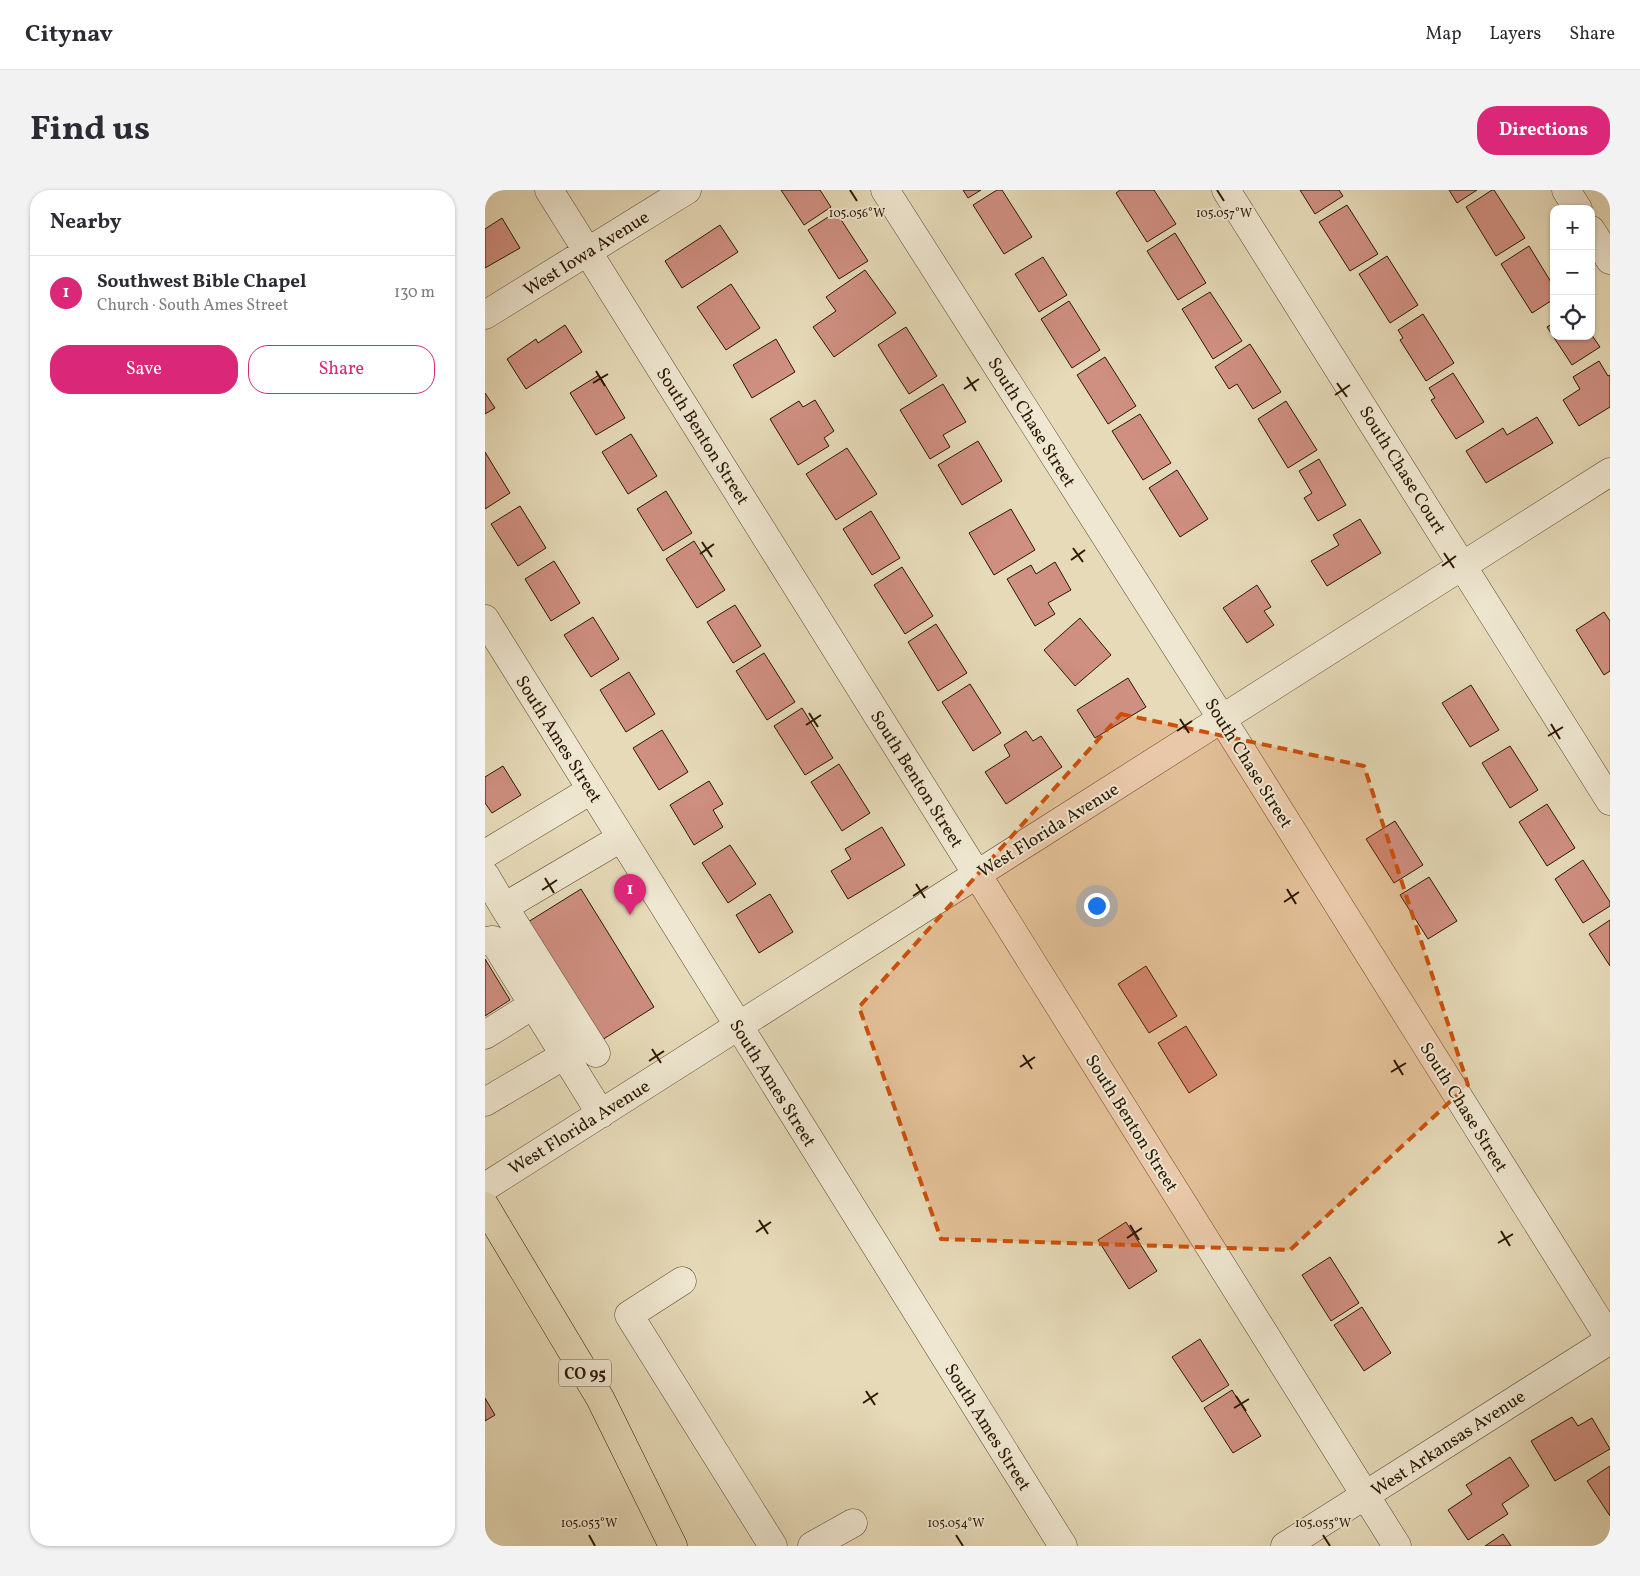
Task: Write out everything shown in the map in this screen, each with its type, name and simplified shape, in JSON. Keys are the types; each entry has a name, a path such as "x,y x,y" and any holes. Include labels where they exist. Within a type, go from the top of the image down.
{"main road":[{"name":"CO 95","path":"485,1206 600,1398 673,1546"}],"street":[{"name":"South Benton Street","path":"549,190 1397,1546"},
{"name":"West Iowa Avenue","path":"485,315 687,190"},
{"name":"South Chase Street","path":"885,190 1222,719 1610,1340"},
{"name":"South Chase Court","path":"1226,190 1610,801"},
{"path":"1566,190 1575,205"},
{"path":"1595,236 1610,260"},
{"name":"West Florida Avenue","path":"485,1187 1610,472"},
{"name":"South Ames Street","path":"485,620 1063,1546"},
{"path":"485,854 591,790"},
{"path":"504,907 621,838"},
{"path":"485,875 596,1053"},
{"path":"485,941 493,940 601,1114"},
{"path":"485,1034 533,1005"},
{"path":"485,1102 565,1055"},
{"path":"682,1281 629,1315 773,1546"},
{"name":"West Arkansas Avenue","path":"1285,1546 1610,1340"},
{"path":"812,1546 853,1523"}],"highlighted area":[{"path":"1121,714 1364,766 1468,1085 1290,1250 941,1239 859,1007"}],"building":[{"path":"781,190 820,190 831,207 804,225"},
{"path":"963,190 981,190 968,198"},
{"path":"997,190 1002,190 1032,237 1004,254 973,205"},
{"path":"1120,190 1154,190 1176,224 1147,242 1116,193"},
{"path":"1300,190 1339,190 1343,196 1315,214"},
{"path":"1449,190 1477,190 1457,203"},
{"path":"1494,190 1525,238 1496,256 1466,207"},
{"path":"1347,205 1378,254 1350,271 1319,222"},
{"path":"836,212 868,261 839,279 808,230"},
{"path":"502,218 520,248 485,268 485,229"},
{"path":"720,225 738,252 682,288 665,261"},
{"path":"1175,233 1206,283 1178,300 1147,251"},
{"path":"1529,246 1550,280 1550,302 1532,313 1501,264"},
{"path":"1387,256 1418,305 1390,323 1359,274"},
{"path":"1043,257 1067,295 1039,312 1015,274"},
{"path":"865,270 896,313 834,357 813,327 836,311 826,297"},
{"path":"731,284 760,328 726,350 697,307"},
{"path":"1210,292 1242,341 1213,359 1182,309"},
{"path":"1069,301 1100,350 1072,368 1041,319"},
{"path":"1423,314 1454,363 1426,381 1400,340 1403,338 1398,330"},
{"path":"565,325 582,352 526,389 507,359 536,339 538,343"},
{"path":"906,327 937,376 909,394 878,345"},
{"path":"776,339 795,372 752,398 733,365"},
{"path":"1556,340 1595,340 1600,347 1572,365"},
{"path":"1250,344 1281,392 1253,409 1237,384 1229,389 1215,367"},
{"path":"1105,357 1136,406 1108,424 1077,375"},
{"path":"1599,361 1608,376 1610,375 1610,407 1579,426 1563,400 1580,389 1573,377"},
{"path":"1453,373 1484,422 1456,439 1431,400 1435,398 1429,388"},
{"path":"599,375 625,418 596,435 570,393"},
{"path":"943,384 966,422 943,435 950,447 930,459 900,410"},
{"path":"485,393 495,408 485,414"},
{"path":"815,400 834,431 824,438 829,446 798,465 770,419 799,401 803,407"},
{"path":"1286,401 1317,450 1288,468 1258,419"},
{"path":"1140,414 1171,463 1143,480 1112,431"},
{"path":"1537,417 1553,443 1486,483 1466,451 1503,428 1507,435"},
{"path":"631,434 657,476 628,494 602,452"},
{"path":"978,441 1002,481 962,505 938,465"},
{"path":"847,448 877,494 836,520 806,474"},
{"path":"485,452 510,493 485,509"},
{"path":"1319,459 1346,505 1318,521 1304,498 1312,493 1299,471"},
{"path":"1177,470 1208,519 1180,537 1149,488"},
{"path":"666,491 692,533 663,551 637,509"},
{"path":"520,506 546,548 518,566 491,524"},
{"path":"1011,509 1035,550 994,575 969,533"},
{"path":"871,511 900,558 872,575 843,529"},
{"path":"1360,519 1381,553 1327,586 1311,561 1339,545 1333,535"},
{"path":"694,541 725,590 697,608 666,559"},
{"path":"554,561 580,603 551,621 525,579"},
{"path":"1055,562 1071,590 1048,603 1055,614 1035,626 1007,579 1031,565 1036,574"},
{"path":"902,567 933,616 905,634 874,585"},
{"path":"1257,585 1271,607 1264,611 1274,625 1247,643 1223,608"},
{"path":"735,605 761,646 733,663 707,622"},
{"path":"1604,612 1610,621 1610,671 1604,675 1576,630"},
{"path":"593,617 619,659 591,677 564,635"},
{"path":"1080,618 1111,655 1075,686 1044,650"},
{"path":"936,624 967,673 938,691 908,642"},
{"path":"764,653 795,702 767,720 736,671"},
{"path":"629,672 655,714 626,732 600,690"},
{"path":"1128,678 1146,707 1095,738 1077,710"},
{"path":"970,684 1001,733 973,751 942,702"},
{"path":"1471,685 1499,730 1470,747 1442,703"},
{"path":"802,708 833,758 805,775 774,726"},
{"path":"662,730 688,772 659,790 633,748"},
{"path":"1026,731 1033,741 1041,736 1062,767 1006,804 985,772 1010,756 1004,745"},
{"path":"1510,746 1538,790 1510,808 1482,763"},
{"path":"839,764 870,813 842,831 811,782"},
{"path":"503,766 521,795 492,813 485,803 485,777"},
{"path":"709,781 723,804 713,810 723,827 694,845 670,805"},
{"path":"1547,804 1575,848 1547,866 1519,822"},
{"path":"1395,821 1423,865 1394,883 1366,839"},
{"path":"882,827 905,865 848,899 831,871 851,859 845,849"},
{"path":"730,845 756,884 728,903 702,863"},
{"path":"1583,860 1610,902 1610,906 1583,923 1555,879"},
{"path":"1429,877 1457,921 1428,939 1400,895"},
{"path":"581,889 654,1007 602,1040 528,922"},
{"path":"770,894 793,932 759,953 736,915"},
{"path":"1610,920 1610,966 1589,934"},
{"path":"485,959 510,1000 485,1016"},
{"path":"1146,966 1177,1016 1149,1033 1118,984"},
{"path":"1186,1026 1217,1075 1189,1093 1158,1043"},
{"path":"1126,1222 1157,1271 1129,1289 1098,1240"},
{"path":"1330,1257 1359,1303 1331,1321 1302,1275"},
{"path":"1362,1307 1391,1353 1364,1371 1334,1325"},
{"path":"1200,1339 1229,1385 1202,1402 1172,1357"},
{"path":"1232,1390 1261,1436 1233,1453 1204,1408"},
{"path":"485,1398 495,1415 485,1421"},
{"path":"1572,1417 1578,1426 1592,1418 1610,1449 1555,1481 1531,1441"},
{"path":"1510,1457 1529,1486 1502,1504 1508,1514 1468,1540 1448,1510 1472,1494 1466,1485"},
{"path":"1610,1466 1610,1516 1587,1481"},
{"path":"1503,1534 1511,1546 1485,1546"}],"place":[{"name":"Southwest Bible Chapel","path":"630,915"}]}
